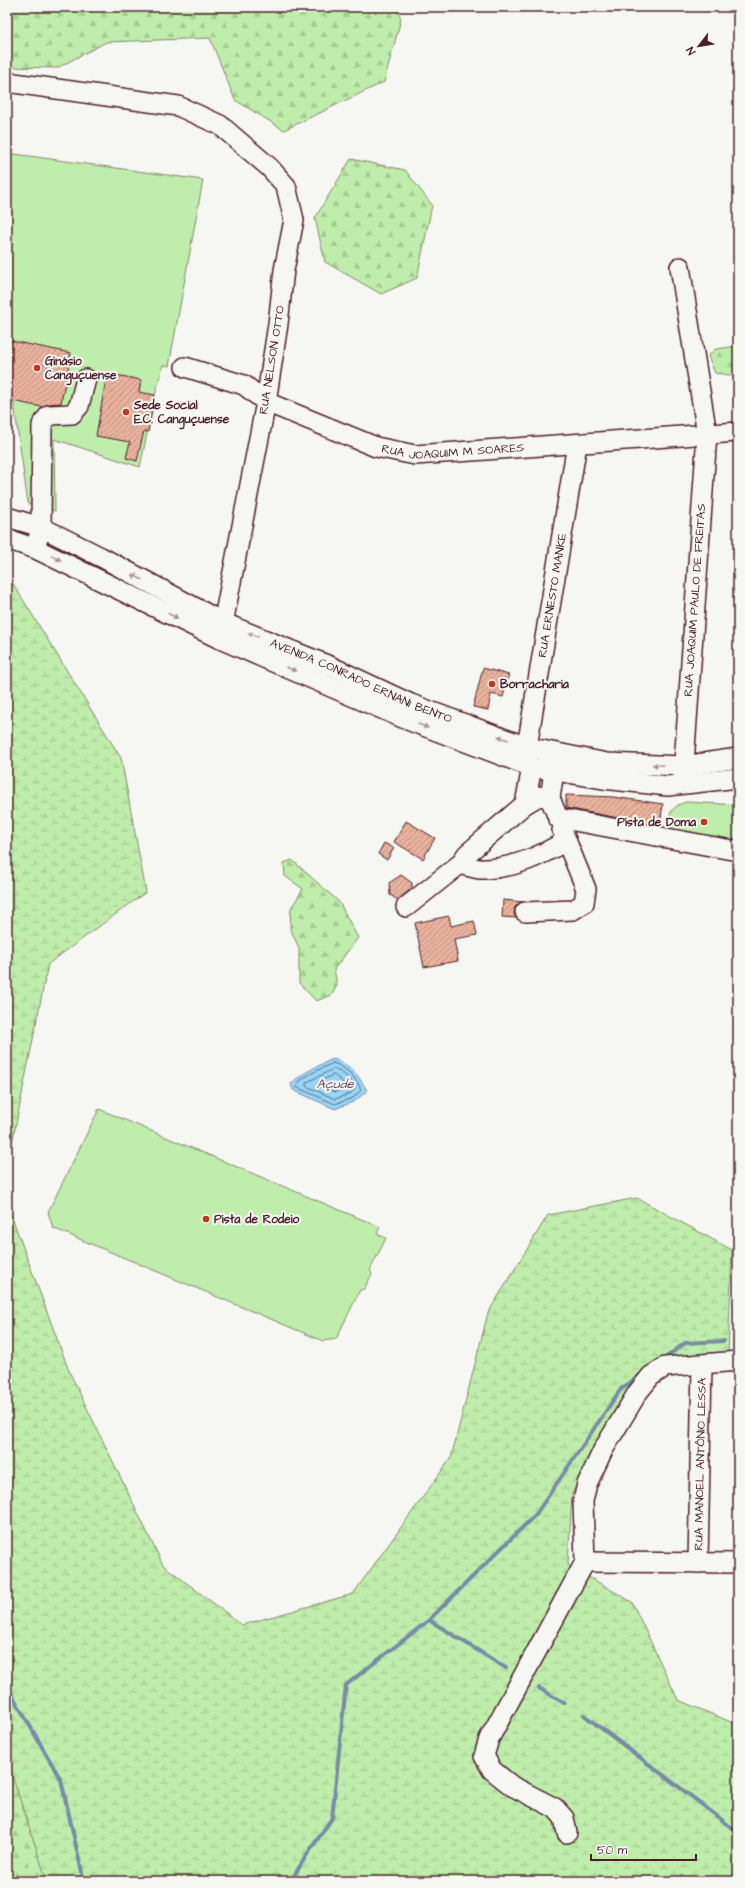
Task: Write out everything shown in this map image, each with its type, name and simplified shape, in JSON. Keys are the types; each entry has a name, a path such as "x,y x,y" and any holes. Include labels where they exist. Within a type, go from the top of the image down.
{"street":[{"name":"RUA NELSON OTTO","path":"7,82 178,106 220,125 269,167 286,186 294,220 284,270 278,324 266,402 222,631"},
{"name":"RUA JOAQUIM PAULO DE FREITAS","path":"680,267 707,434 682,785"},
{"name":"RUA JOAQUIM M SOARES","path":"185,367 244,385 266,402 376,447 415,455 738,432"},
{"path":"36,549 40,527 42,425 49,415 72,414 79,406 86,379"},
{"name":"RUA ERNESTO MANKE","path":"525,804 528,759 577,444"},
{"name":"AVENIDA CONRADO ERNANI BENTO","path":"7,517 40,527 101,557 222,631"},
{"name":"AVENIDA CONRADO ERNANI BENTO","path":"7,539 36,549 408,712 528,759 683,766 738,758"},
{"path":"525,912 572,910 584,903 586,889 550,798 556,761"},
{"name":"AVENIDA CONRADO ERNANI BENTO","path":"556,761 603,779 668,786 738,778"},
{"path":"406,907 460,864 467,854 525,804 539,796 550,798"},
{"path":"558,818 732,850 738,849"},
{"path":"460,864 484,870 519,864 537,857 566,841"},
{"path":"567,1833 564,1818 556,1808 512,1786 492,1770 484,1756 489,1739 585,1562 583,1501 587,1484 602,1450 638,1392 651,1376 665,1367 738,1362"},
{"name":"RUA MANOEL ANTÔNIO LESSA","path":"698,1563 702,1365"},
{"path":"585,1562 738,1563"}],"green space":[{"path":"7,7 396,7 401,19 384,82 284,130 235,100 210,38 106,42 57,68 7,67"},
{"path":"7,153 203,180 169,366 163,365 155,395 140,467 54,439 55,511 28,504 14,404 7,403"},
{"path":"351,159 405,170 432,205 417,278 381,294 325,262 315,218"},
{"path":"738,346 738,376 715,373 708,356 716,349"},
{"path":"7,574 121,758 146,892 48,964 7,1169"},
{"name":"Pista de Doma","path":"687,802 738,805 738,847 672,832 669,817 673,809"},
{"path":"292,860 339,902 358,938 334,969 337,985 332,995 316,1001 299,983 299,948 290,928 291,908 303,889 285,876 284,863"},
{"name":"Pista de Rodeio","path":"99,1109 380,1227 377,1234 386,1238 370,1270 372,1274 364,1289 360,1290 336,1339 323,1341 53,1228 48,1212"},
{"path":"637,1198 732,1250 728,1356 650,1368 572,1493 568,1565 632,1602 678,1700 738,1725 738,1881 47,1881 7,1760 7,1204 69,1371 163,1565 242,1625 353,1594 451,1458 488,1313 548,1215"},
{"path":"7,1721 78,1881 7,1881"}],"water":[{"name":"Açude","path":"333,1059 349,1067 367,1091 355,1101 335,1109 293,1090 291,1084 301,1076"}],"building":[{"name":"Ginásio Canguçuense","path":"7,340 71,353 61,403 48,404 42,407 7,400"},
{"name":"Sede Social E.C. Canguçuense","path":"107,373 141,380 139,392 155,395 148,432 144,431 137,461 126,458 130,442 96,436"},
{"name":"Borracharia","path":"483,668 509,675 503,697 491,694 488,710 473,707"},
{"path":"566,795 613,797 663,804 660,826 566,808"},
{"path":"406,821 435,838 423,859 394,842"},
{"path":"384,843 394,848 387,860 378,854"},
{"path":"401,875 412,883 412,888 398,900 390,895 389,883"},
{"path":"503,900 523,902 515,907 514,913 516,918 502,917"},
{"path":"449,916 451,926 474,921 477,935 454,939 458,961 424,967 415,923"}],"waterway":[{"path":"661,1361 685,1343 724,1341"},
{"path":"291,1881 332,1818 346,1685 429,1620 536,1514 621,1389 642,1374"},
{"path":"429,1620 506,1668"},
{"path":"7,1686 61,1780 84,1881"},
{"path":"539,1688 564,1703"},
{"path":"584,1715 738,1833"}],"place":[{"name":"Ginásio Canguçuense","path":"37,368"},
{"name":"Sede Social E.C. Canguçuense","path":"126,412"},
{"name":"Borracharia","path":"492,684"},
{"name":"Pista de Doma","path":"704,822"},
{"name":"Pista de Rodeio","path":"206,1219"}]}
